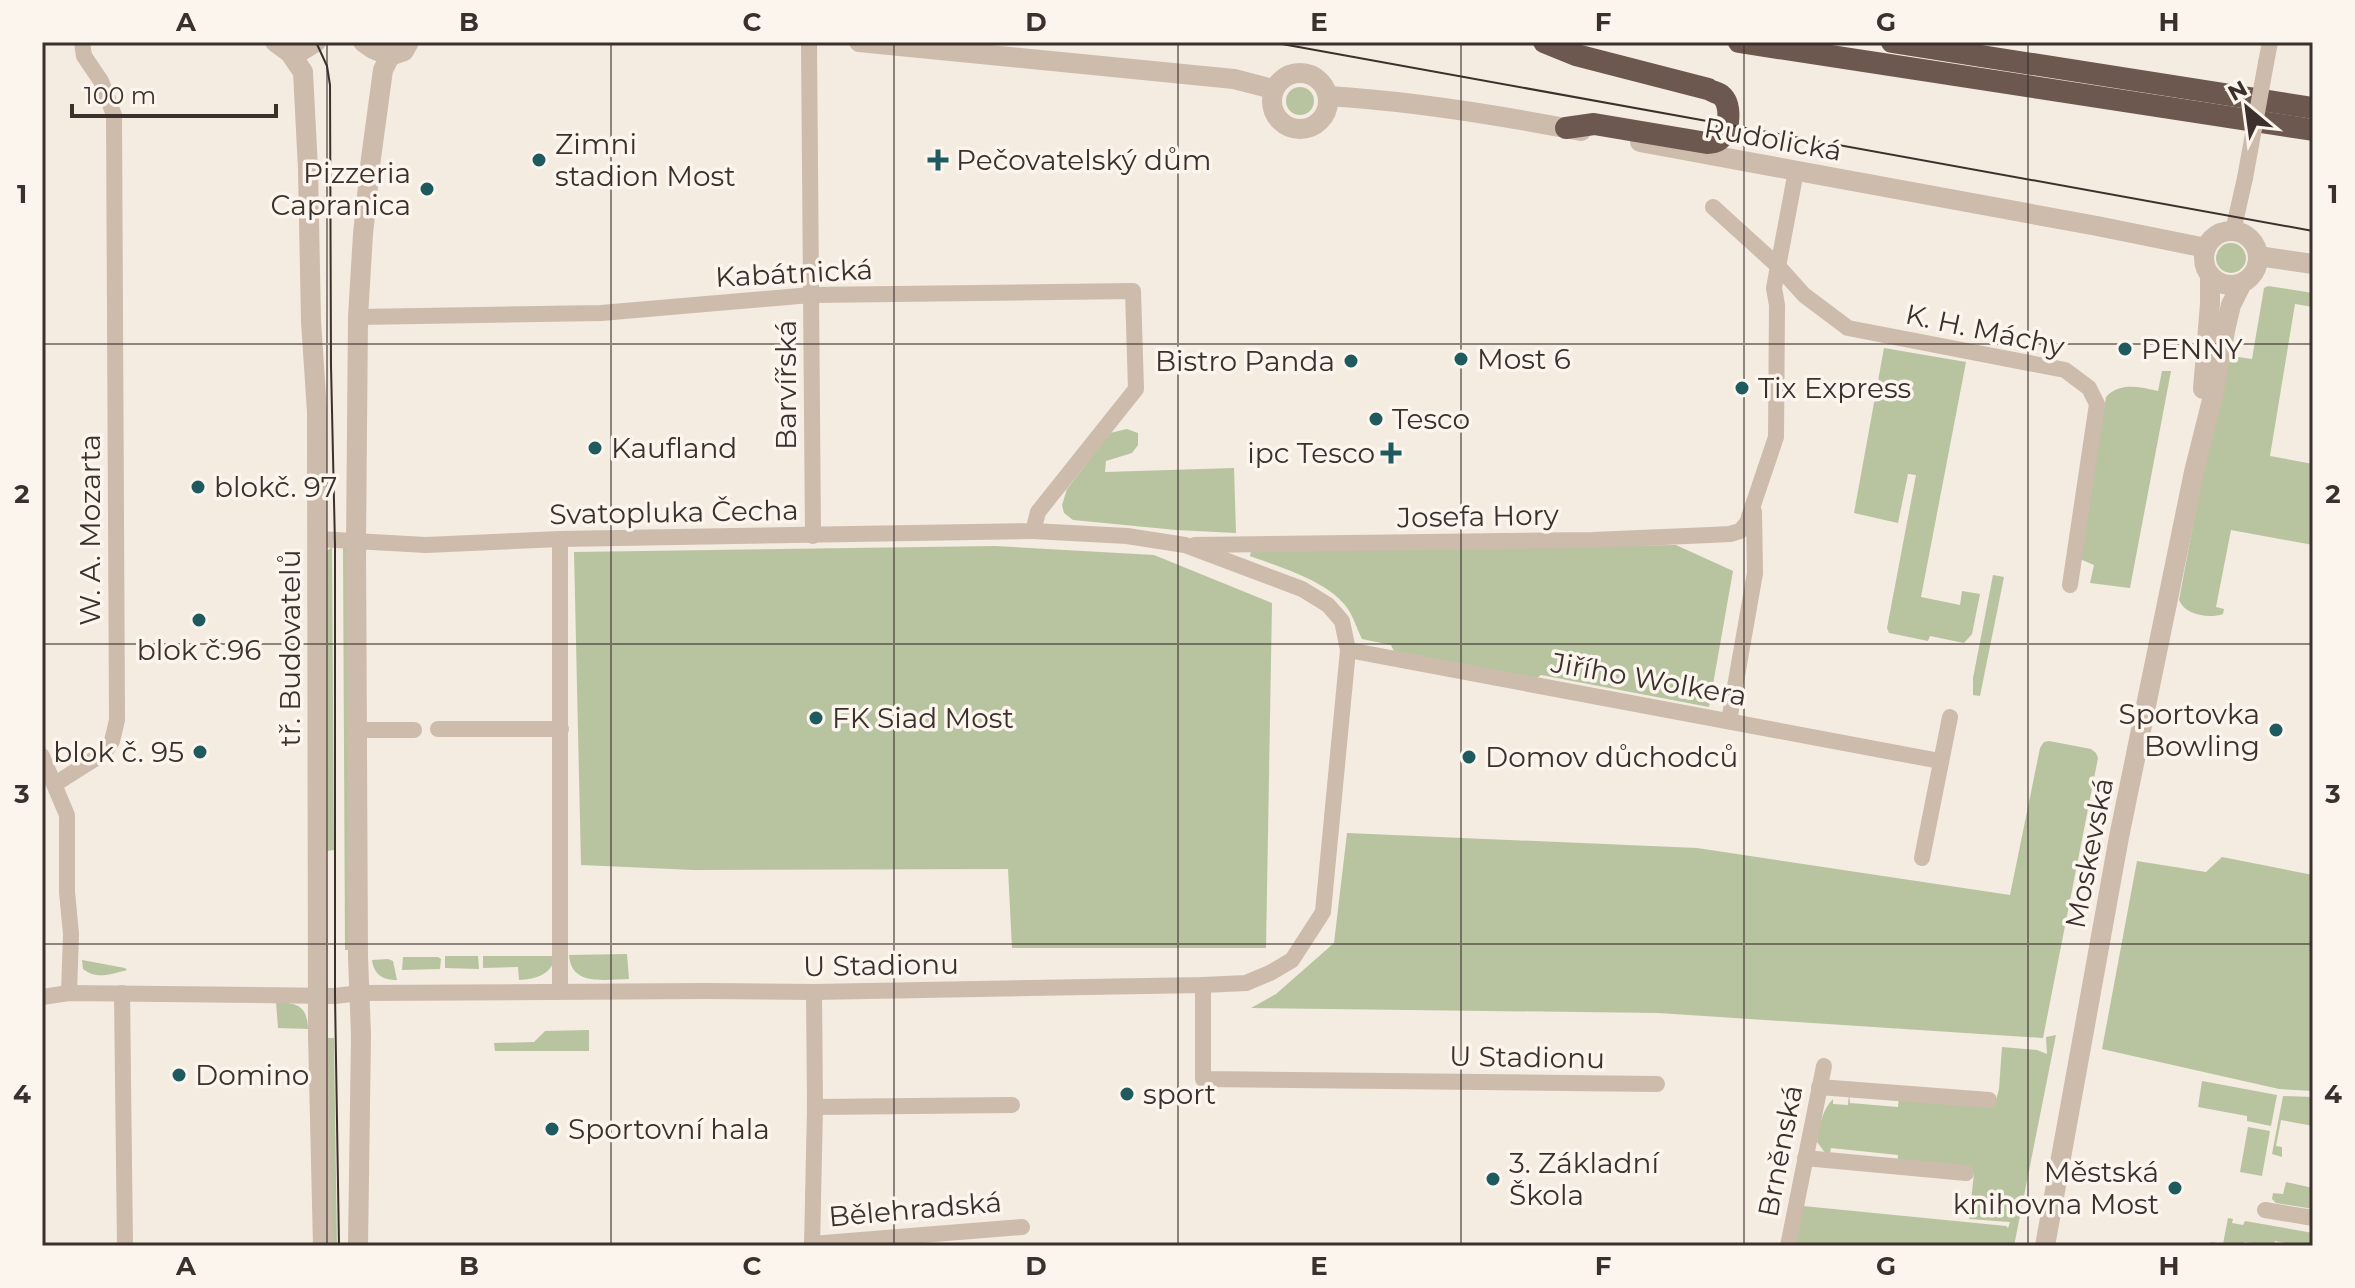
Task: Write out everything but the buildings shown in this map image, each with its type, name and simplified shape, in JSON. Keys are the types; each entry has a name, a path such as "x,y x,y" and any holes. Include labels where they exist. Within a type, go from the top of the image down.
{"highway":[{"path":"1544,42 1576,55 1708,89 1721,95 1729,117 1722,138 1707,143 1594,124 1566,128"},
{"path":"1739,42 2313,130"},
{"path":"1892,42 2313,108"}],"street":[{"name":"W. A. Mozarta","path":"55,784 104,753 112,741 117,720 114,115 101,81 84,56 82,42"},
{"path":"363,42 390,56"},
{"path":"358,1246 358,317 363,234 383,70 390,56 404,51 409,42"},
{"name":"Barvířská","path":"809,42 813,536"},
{"path":"859,42 1234,79 1273,89"},
{"path":"2233,231 2270,42"},
{"name":"tř. Budovatelů","path":"297,47 303,72 317,412 318,996 323,1246"},
{"path":"1303,72 1320,80 1328,96 1328,105 1321,120 1298,129 1281,123 1275,116 1273,89 1285,76 1303,72"},
{"name":"Rudolická","path":"1328,96 1369,98 1504,117 2206,248"},
{"name":"Josefa Hory","path":"1185,545 1593,540 1720,535 1740,531 1747,523 1776,437 1777,305 1774,288 1796,171"},
{"name":"K. H. Máchy","path":"1713,207 1778,266 1804,295 1848,328 2065,370 2089,388 2097,404 2070,585"},
{"path":"2233,231 2248,237 2258,256 2254,272 2242,283 2225,284 2210,275 2204,257 2206,248 2217,235 2233,231"},
{"path":"2258,256 2313,264"},
{"name":"Moskevská","path":"2194,472 2210,275"},
{"name":"Moskevská","path":"2045,1246 2119,837 2226,326 2231,305 2242,283"},
{"name":"Kabátnická","path":"358,317 624,312 811,295 1133,291 1136,389 1038,512 1033,531"},
{"name":"Josefa Hory","path":"1729,721 1755,573 1754,502"},
{"name":"Svatopluka Čecha","path":"318,539 426,545 560,539 1033,531 1127,536 1185,545 1302,589 1328,605 1342,621 1348,650"},
{"path":"560,539 560,991"},
{"name":"Jiřího Wolkera","path":"1348,650 1940,761"},
{"name":"U Stadionu","path":"42,997 69,993 318,996 560,991 814,992 1246,983 1292,960 1323,912 1348,650"},
{"path":"1922,858 1950,717"},
{"path":"438,729 561,729"},
{"path":"357,730 414,730"},
{"path":"42,756 67,815 67,892 71,934 69,993"},
{"name":"U Stadionu","path":"1203,985 1203,1079 1657,1084"},
{"name":"Bělehradská","path":"814,992 812,1245 1022,1227"},
{"path":"122,993 125,1246"},
{"name":"Brněnská","path":"1788,1246 1824,1066"},
{"path":"1819,1087 1989,1100"},
{"path":"815,1107 1012,1105"},
{"path":"1805,1158 1966,1173"},
{"path":"2265,1210 2313,1218"}],"green space":[{"path":"1300,87 1310,91 1314,101 1310,111 1300,115 1290,111 1286,101 1290,91"},
{"path":"2231,243 2241,248 2246,258 2241,268 2231,273 2221,268 2216,258 2221,248"},
{"path":"2264,288 2313,293 2313,307 2295,304 2270,456 2313,464 2313,545 2231,530 2216,607 2224,609 2223,614 2198,614 2186,609 2179,600 2213,418 2231,356 2252,359"},
{"path":"1884,348 1966,362 1921,597 1960,605 1962,591 1980,594 1972,634 1964,643 1930,636 1928,641 1889,633 1887,628 1916,475 1908,474 1898,523 1854,513"},
{"path":"2162,371 2171,371 2130,588 2090,583 2094,565 2080,559 2106,397 2124,387 2158,391"},
{"path":"1127,429 1138,433 1138,445 1132,453 1106,461 1105,472 1234,468 1236,533 1073,520 1064,513 1062,505 1067,489 1110,433"},
{"path":"1676,545 1733,571 1709,707 1394,651 1391,645 1362,639 1348,609 1326,588 1250,556 1251,551"},
{"path":"343,546 349,550 352,950 345,950"},
{"path":"995,546 1154,555 1272,603 1266,948 1012,948 1008,869 694,870 581,865 574,552"},
{"path":"332,547 334,850 327,851 326,557"},
{"path":"1993,575 2004,577 1980,696 1973,695 1973,678"},
{"path":"2049,741 2091,749 2098,758 2043,1038 1658,1013 1251,1008 1276,994 1334,943 1347,833 1697,848 2010,895 2040,748"},
{"path":"2222,857 2313,875 2313,1091 2279,1089 2102,1049 2137,861 2206,872"},
{"path":"627,954 629,979 610,980 583,977 571,965 569,955"},
{"path":"445,956 478,956 479,969 445,968"},
{"path":"483,956 555,956 547,972 519,980 518,967 483,968"},
{"path":"403,957 438,957 441,959 440,969 402,970"},
{"path":"82,960 127,970 94,974 83,969"},
{"path":"372,960 393,961 397,980 383,978 377,973"},
{"path":"276,1002 300,1007 306,1015 308,1029 278,1028"},
{"path":"589,1030 589,1051 495,1051 494,1043 534,1042 545,1031"},
{"path":"2056,1035 2014,1246 1794,1246 1803,1206 2008,1228 2010,1222 1969,1219 1974,1173 1897,1165 1898,1155 1831,1148 1829,1158 1817,1142 1820,1124 1833,1099 1833,1104 1848,1105 1849,1093 1850,1103 1898,1107 1899,1095 1995,1104 2002,1047 2037,1050 2047,1054 2046,1037"},
{"path":"328,1038 334,1038 337,1246 330,1246"},
{"path":"2202,1081 2277,1095 2271,1126 2247,1121 2247,1116 2198,1107"},
{"path":"2283,1096 2313,1097 2313,1126 2281,1120 2276,1146 2282,1147 2282,1157 2272,1154"},
{"path":"2248,1127 2270,1131 2262,1176 2240,1172"},
{"path":"2286,1182 2313,1188 2313,1209 2276,1203 2272,1199 2273,1193 2283,1194"},
{"path":"2228,1218 2233,1219 2232,1223 2243,1225 2245,1221 2313,1233 2313,1246 2275,1241 2274,1246 2244,1242 2243,1246 2210,1246 2211,1242 2223,1244"}],"tram line":[{"path":"316,42 327,66 330,85 339,1246"},
{"path":"1271,42 2313,231"}],"place":[{"name":"Zimni stadion Most","path":"539,160"},
{"name":"Pečovatelský dům","path":"938,160"},
{"name":"Pizzeria Capranica","path":"427,189"},
{"name":"PENNY","path":"2125,349"},
{"name":"Most 6","path":"1461,359"},
{"name":"Bistro Panda","path":"1351,361"},
{"name":"Tix Express","path":"1742,388"},
{"name":"Tesco","path":"1376,419"},
{"name":"Kaufland","path":"595,448"},
{"name":"ipc Tesco","path":"1391,453"},
{"name":"blokč. 97","path":"198,487"},
{"name":"blok č.96","path":"199,620"},
{"name":"FK Siad Most","path":"816,718"},
{"name":"Sportovka Bowling","path":"2276,730"},
{"name":"blok č. 95","path":"200,752"},
{"name":"Domov důchodců","path":"1469,757"},
{"name":"Domino","path":"179,1075"},
{"name":"sport","path":"1127,1094"},
{"name":"Sportovní hala","path":"552,1129"},
{"name":"3. Základní Škola","path":"1493,1179"},
{"name":"Městská knihovna Most","path":"2175,1188"}]}
